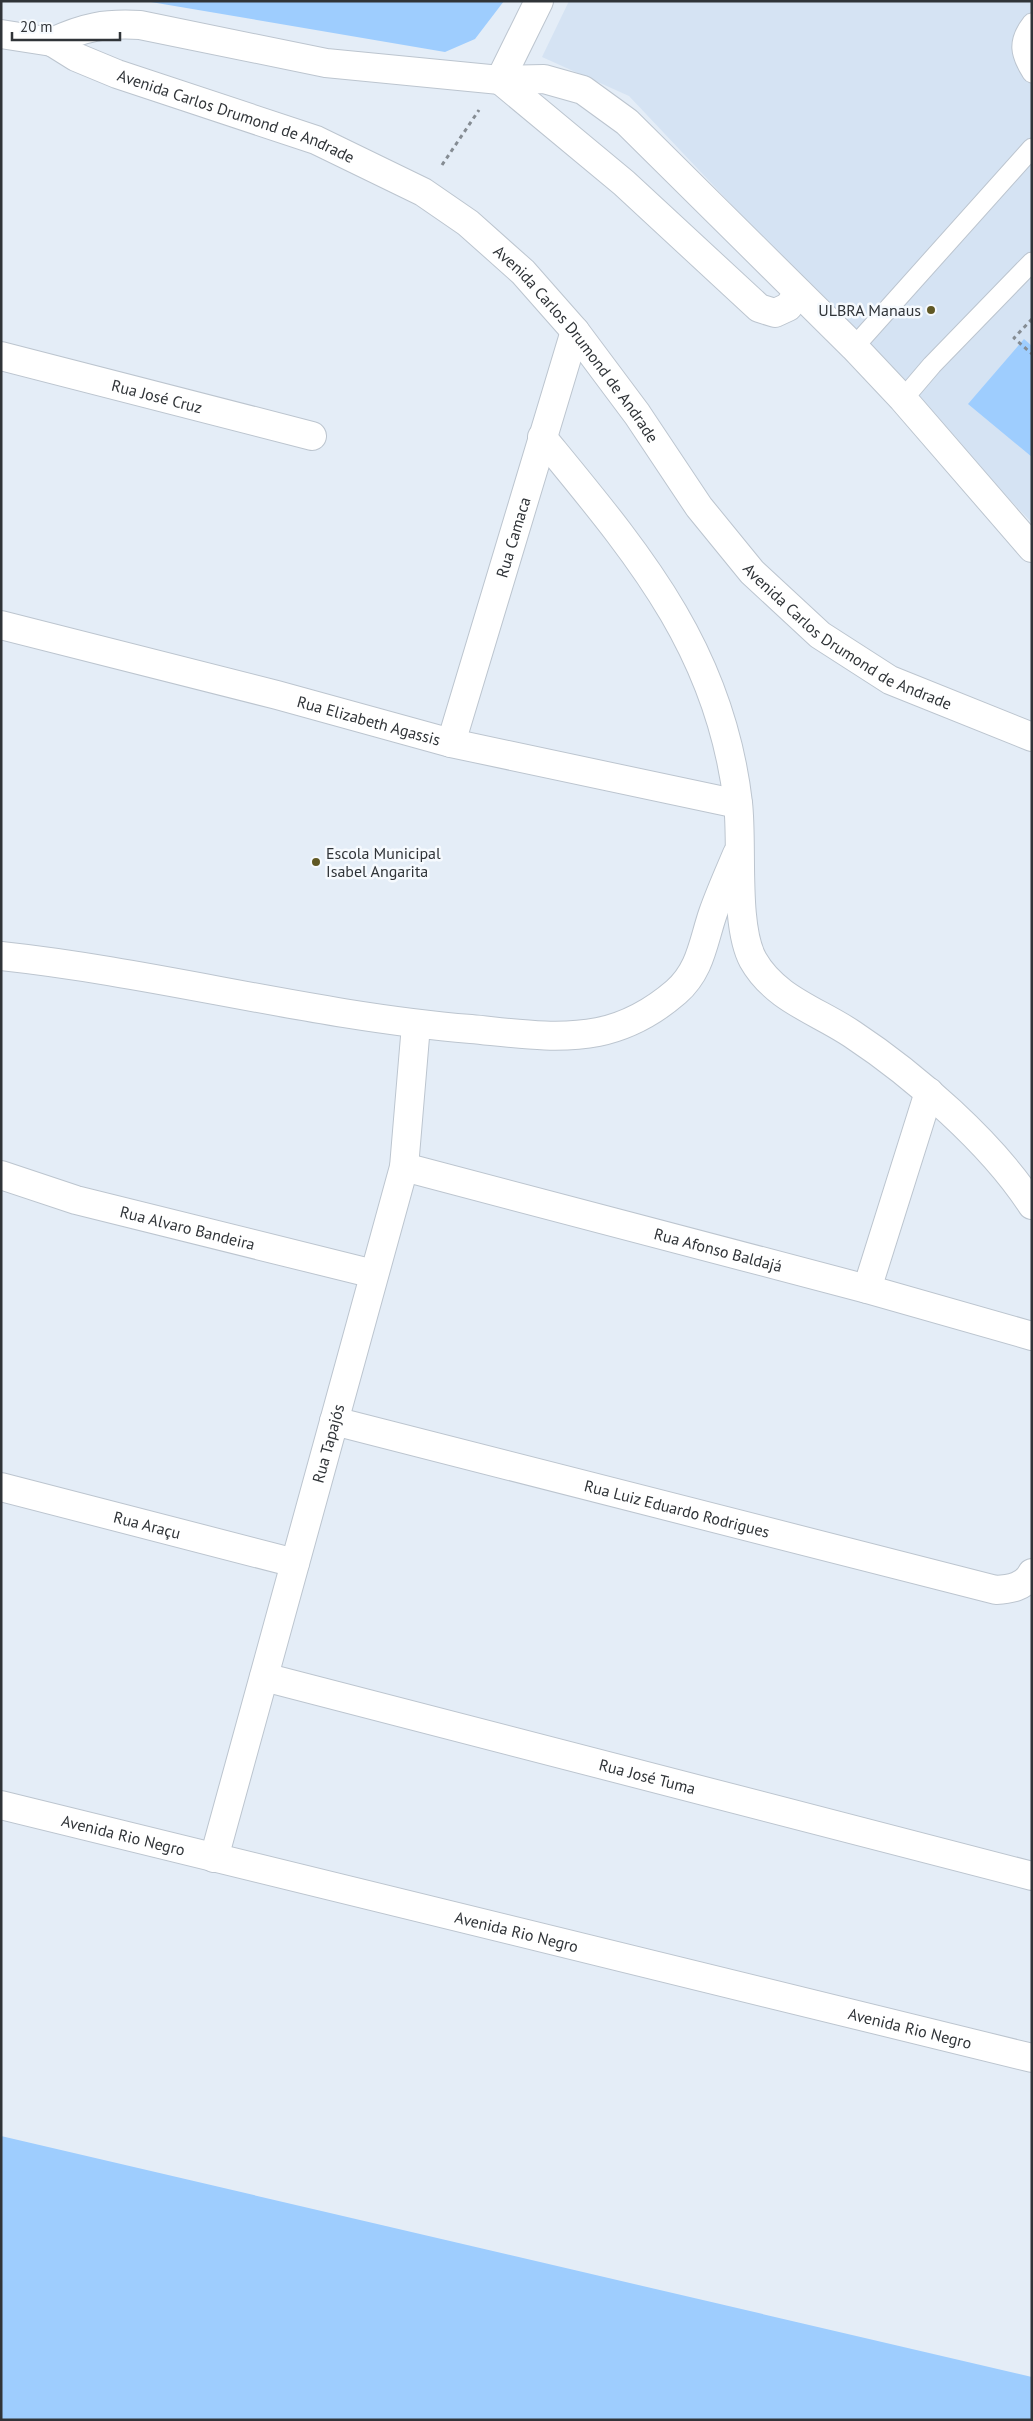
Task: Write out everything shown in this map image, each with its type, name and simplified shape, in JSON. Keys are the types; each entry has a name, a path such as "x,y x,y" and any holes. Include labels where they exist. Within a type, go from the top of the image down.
{"street":[{"path":"500,80 539,1"},
{"path":"52,42 86,28 115,24 140,25 326,63 500,80 544,79 583,90 626,122 854,347 903,399 1032,548"},
{"name":"Avenida Carlos Drumond de Andrade","path":"1,34 52,42 76,56 118,74 316,140 423,192 468,223 516,266 575,331 637,414 699,507 746,565 820,635 890,680 1032,737"},
{"path":"500,80 624,183 759,308 775,313 788,307 799,293"},
{"name":"Rua Camaca","path":"451,743 575,331"},
{"name":"Rua José Cruz","path":"1,356 312,436"},
{"path":"542,437 616,527 658,585 686,633 723,720 738,804 739,848 747,945 762,972 777,989 793,1001 853,1034 929,1092 1005,1167 1032,1206"},
{"name":"Rua Elizabeth Agassis","path":"1,625 277,695 451,743 738,804"},
{"path":"1,956 62,962 416,1025 557,1036 598,1032 626,1023 655,1009 678,991 697,968 712,915 739,848"},
{"name":"Rua Tapajós","path":"214,1858 404,1167 416,1025"},
{"path":"867,1289 929,1092"},
{"name":"Rua Afonso Baldajá","path":"404,1167 867,1289 1032,1336"},
{"path":"1005,1167 1032,1169"},
{"name":"Rua Alvaro Bandeira","path":"1,1175 76,1200 374,1274"},
{"name":"Rua Luiz Eduardo Rodrigues","path":"334,1421 996,1590 1025,1579"},
{"name":"Rua Araçu","path":"1,1488 295,1563"},
{"name":"Rua José Tuma","path":"264,1677 1032,1876"},
{"name":"Avenida Rio Negro","path":"1,1805 1032,2058"}],"lane":[{"path":"1032,23 1022,40 1022,57 1032,73"},
{"path":"854,347 1032,148"},
{"path":"903,399 932,365 1032,262"}],"path":[{"path":"423,192 500,80"},
{"path":"1032,319 1014,338 1032,354"}],"shaded area":[{"path":"145,1 504,1 475,39 445,52"},
{"name":"ULBRA Manaus","path":"569,1 1032,1 1032,523 629,96 542,57"},
{"path":"1024,339 1032,346 1032,457 968,404"},
{"path":"1,2136 1032,2377 1032,2420 1,2420"}],"place":[{"name":"ULBRA Manaus","path":"931,310"},
{"name":"Escola Municipal Isabel Angarita","path":"316,862"}]}
